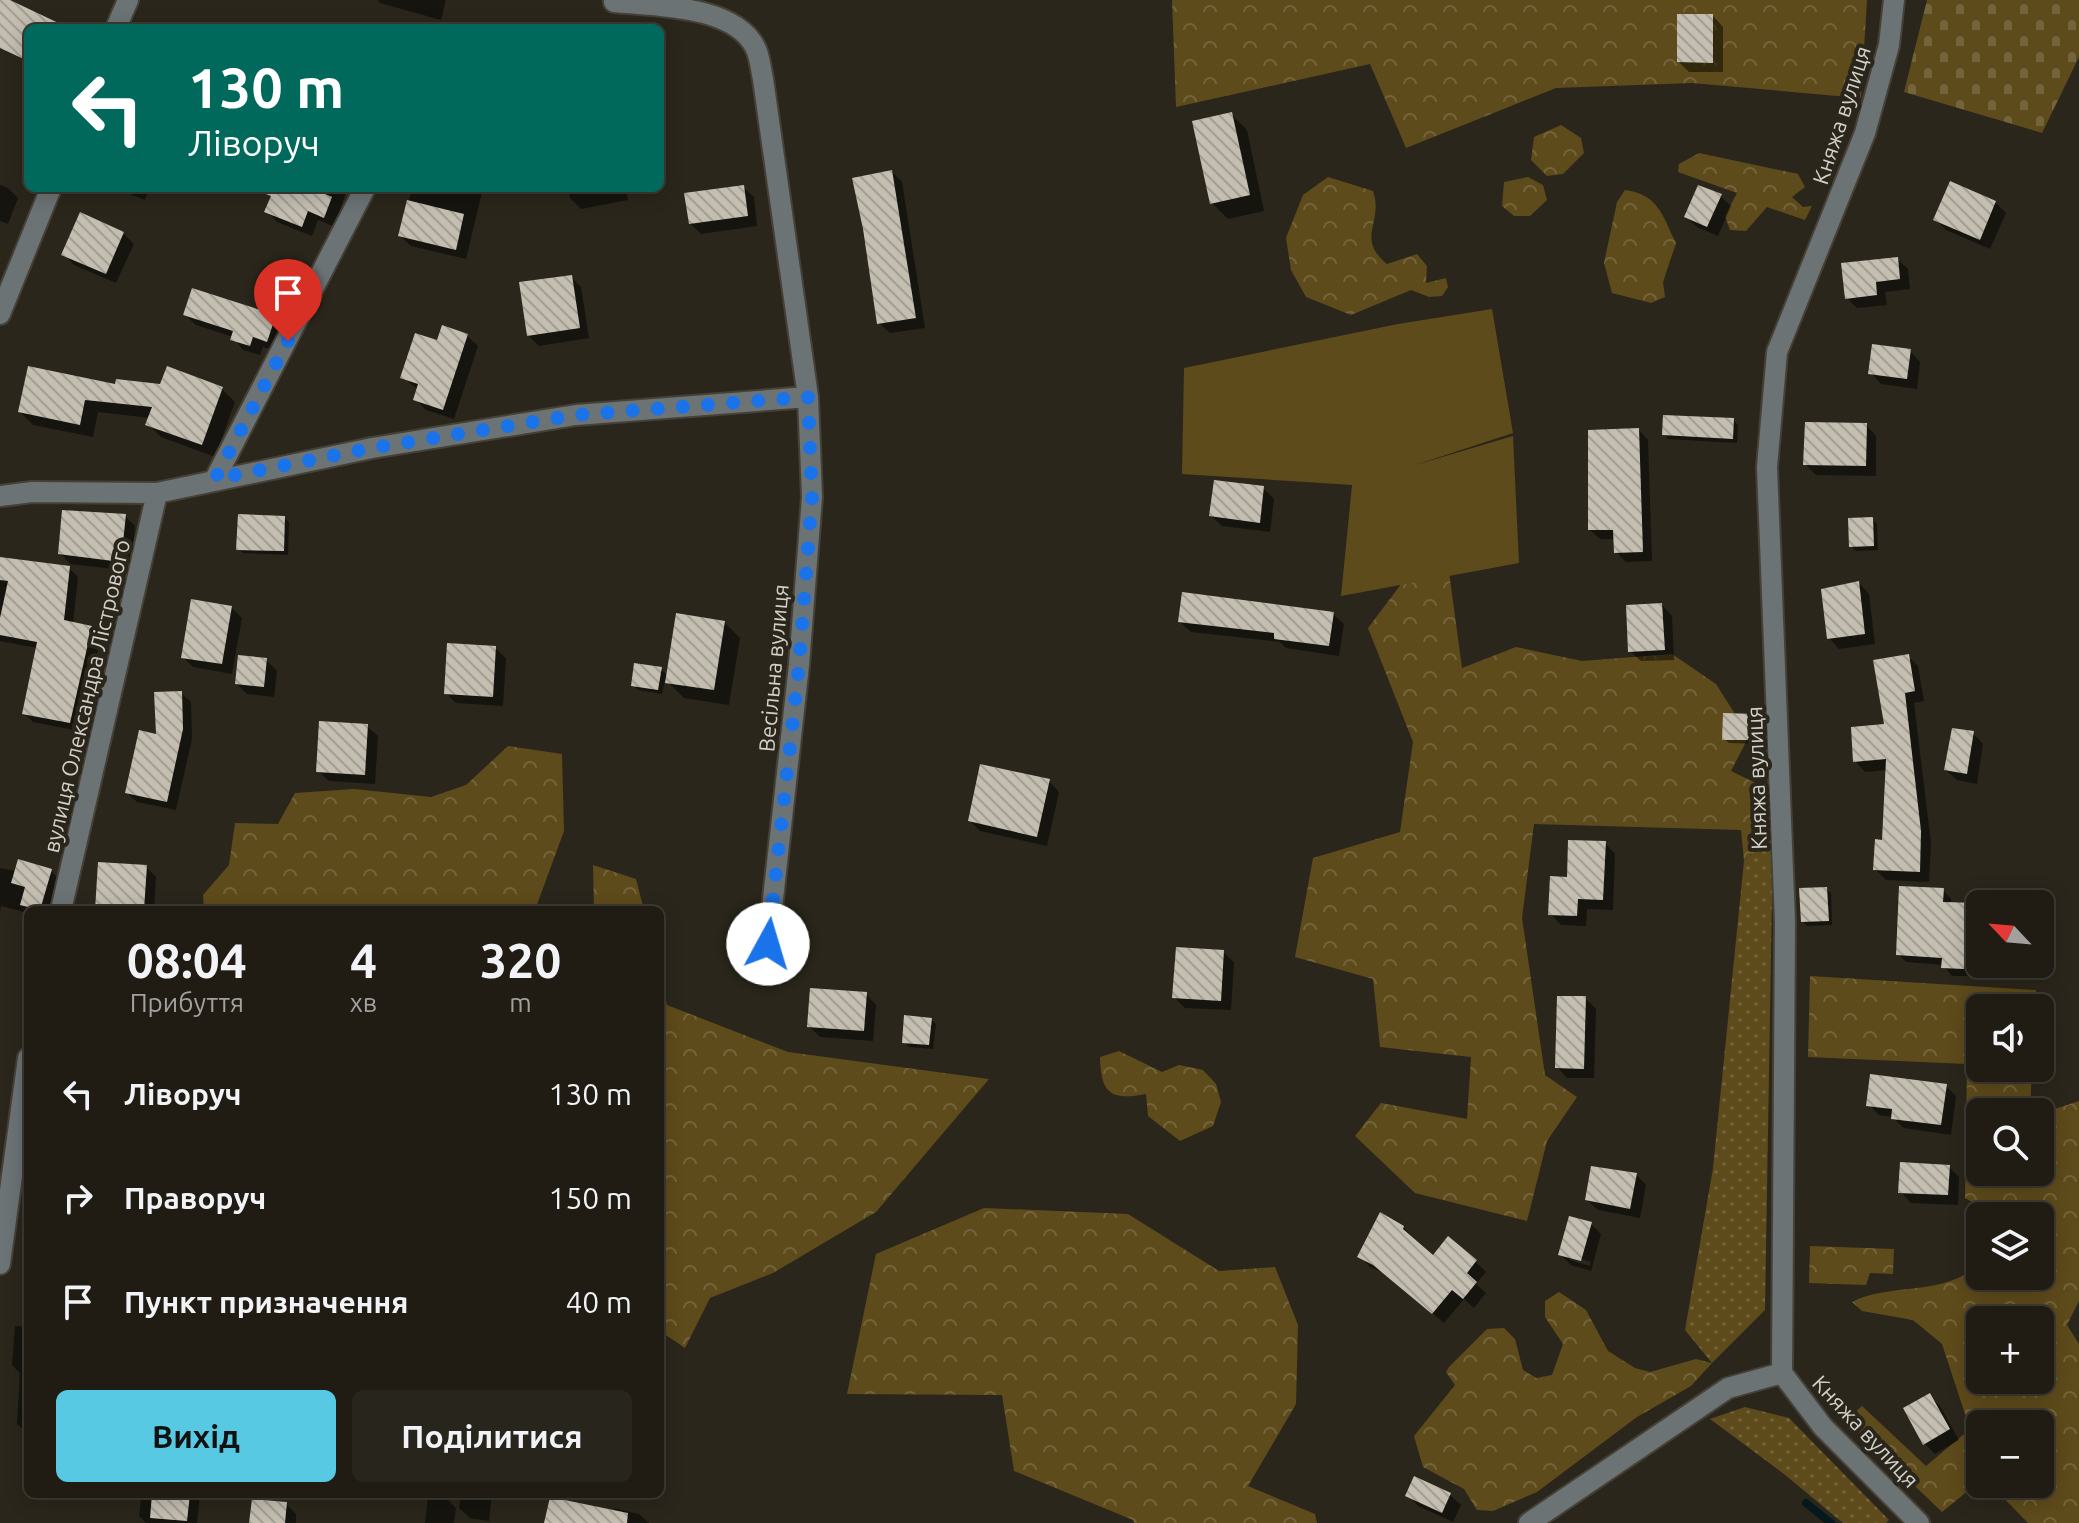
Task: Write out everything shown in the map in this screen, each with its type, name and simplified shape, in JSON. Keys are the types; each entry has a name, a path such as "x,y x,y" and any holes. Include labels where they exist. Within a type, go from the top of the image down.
{"street":[{"path":"118,24 128,0"},
{"name":"Весільна вулиця","path":"614,2 682,8 724,19 743,30 756,49 763,79 808,397 812,497 799,665 768,944"},
{"name":"Княжа вулиця","path":"1896,3 1889,45 1865,133 1777,352 1767,467 1785,922 1782,1373 1823,1427 1919,1523"},
{"path":"0,314 49,192"},
{"path":"215,479 363,192"},
{"path":"0,496 32,492 157,493 372,448 576,415 808,397"},
{"name":"вулиця Олександра Лістрового","path":"62,906 157,493"},
{"path":"0,1264 24,1087"},
{"path":"1529,1523 1728,1388 1782,1373"}],"green space":[{"path":"1172,0 1867,0 1861,98 1692,83 1556,88 1406,148 1370,64 1176,107"},
{"path":"1927,0 2079,0 2079,57 2042,133 1904,92"},
{"path":"1561,125 1581,138 1584,153 1563,174 1547,176 1531,160 1534,137"},
{"path":"1699,153 1798,174 1805,187 1792,197 1803,207 1812,206 1805,220 1767,207 1746,231 1730,230 1725,216 1737,193 1678,172 1679,164"},
{"path":"1328,177 1373,191 1375,212 1371,238 1378,255 1387,264 1417,254 1427,266 1426,283 1446,278 1448,287 1442,296 1429,297 1411,290 1351,315 1306,297 1291,270 1286,238 1303,195"},
{"path":"1528,177 1543,185 1547,200 1530,216 1514,216 1502,206 1504,182"},
{"path":"1625,190 1645,196 1658,208 1676,243 1663,282 1665,297 1651,303 1612,293 1604,263 1617,202"},
{"path":"1492,309 1513,433 1412,466 1513,436 1519,563 1341,596 1352,485 1182,474 1184,368 1398,324"},
{"path":"1414,567 1449,572 1462,668 1516,647 1582,661 1672,654 1716,684 1749,736 1731,771 1768,789 1773,836 1744,861 1741,830 1534,824 1522,918 1545,1075 1577,1097 1547,1141 1527,1221 1415,1193 1355,1136 1381,1103 1467,1119 1471,1057 1380,1047 1373,979 1295,957 1313,858 1400,832 1413,742 1368,628"},
{"path":"508,746 562,754 564,831 536,906 204,906 203,895 229,865 235,823 278,824 295,793 354,789 431,797 466,785"},
{"path":"1773,836 1765,1310 1712,1363 1685,1330 1713,1168 1744,861"},
{"path":"593,865 636,879 643,906 594,906"},
{"path":"1810,976 2036,990 2036,994 1966,994 1966,1064 1808,1057"},
{"path":"664,993 667,1005 788,1052 989,1079 876,1212 773,1273 710,1298 685,1348 664,1334"},
{"path":"1119,1051 1162,1072 1179,1065 1203,1070 1216,1084 1221,1102 1213,1126 1180,1141 1148,1116 1146,1094 1124,1096 1110,1092 1103,1079 1100,1057"},
{"path":"1967,1082 2031,1082 2031,1098 1966,1098"},
{"path":"2079,1101 2079,1301 2067,1325 2079,1344 2079,1523 2028,1523 2004,1498 2054,1498 2054,1410 1966,1410 1966,1417 1942,1344 1913,1320 1862,1311 1852,1302 1884,1292 1952,1281 1966,1274 1966,1290 2054,1290 2054,1202 1972,1202 1965,1198 1966,1131 1966,1186 2054,1186 2054,1109"},
{"path":"984,1208 1128,1214 1219,1271 1275,1267 1298,1325 1296,1404 1248,1486 1315,1514 1317,1523 1134,1523 1014,1471 1002,1395 847,1394 876,1254"},
{"path":"1810,1246 1894,1249 1893,1274 1870,1273 1866,1285 1809,1283"},
{"path":"1559,1292 1586,1310 1608,1351 1635,1368 1650,1372 1696,1359 1712,1363 1691,1386 1637,1417 1537,1492 1493,1511 1477,1510 1464,1489 1423,1467 1414,1436 1455,1385 1446,1372 1449,1367 1487,1329 1504,1328 1515,1339 1523,1370 1536,1378 1552,1375 1563,1344 1545,1317 1545,1301"},
{"path":"1862,1406 1926,1466 1966,1432 1966,1492 1942,1512 1846,1420"},
{"path":"1745,1407 1789,1418 1889,1520 1886,1523 1843,1523 1710,1419"}],"building":[{"path":"0,0 10,0 61,24 24,24 24,59 0,48"},
{"path":"1677,14 1713,14 1713,63 1677,62"},
{"path":"1232,112 1250,195 1210,204 1192,121"},
{"path":"892,170 916,318 877,324 852,178"},
{"path":"1950,181 1996,201 1980,240 1933,220"},
{"path":"744,185 748,216 689,224 684,193"},
{"path":"1698,185 1722,194 1707,227 1684,217"},
{"path":"260,192 321,192 332,197 324,218 308,211 302,227 264,212 271,196"},
{"path":"407,200 464,214 456,250 398,236"},
{"path":"80,212 124,232 106,274 61,255"},
{"path":"1898,257 1900,279 1876,282 1877,295 1845,299 1841,263"},
{"path":"572,275 580,328 527,336 519,282"},
{"path":"192,288 276,315 267,342 253,337 250,346 230,340 233,331 183,315"},
{"path":"442,325 468,334 443,410 413,400 418,384 400,378 415,333 437,340"},
{"path":"1872,344 1911,349 1907,379 1868,374"},
{"path":"28,366 115,384 116,379 160,384 167,366 223,387 202,445 145,425 152,407 85,400 80,425 18,412"},
{"path":"1663,415 1734,418 1733,439 1662,435"},
{"path":"1805,422 1867,423 1866,466 1803,465"},
{"path":"1639,428 1643,552 1614,553 1613,530 1588,530 1588,430"},
{"path":"1214,480 1264,486 1260,523 1209,516"},
{"path":"62,510 126,514 121,562 58,554"},
{"path":"238,514 285,516 284,551 236,550"},
{"path":"1873,517 1874,546 1849,547 1848,518"},
{"path":"0,557 70,566 64,620 92,626 70,723 22,714 37,642 0,635 0,618 8,581 0,580"},
{"path":"1859,581 1865,634 1827,639 1821,589"},
{"path":"1182,592 1334,612 1329,646 1274,639 1274,633 1178,622"},
{"path":"191,599 232,606 222,664 181,658"},
{"path":"1662,603 1665,650 1628,652 1626,605"},
{"path":"676,613 725,621 714,690 665,683"},
{"path":"447,643 496,646 493,697 444,694"},
{"path":"1909,654 1915,691 1905,693 1921,831 1920,872 1873,870 1875,839 1882,840 1886,759 1853,762 1851,727 1884,724 1873,660"},
{"path":"238,655 267,658 264,687 235,684"},
{"path":"634,663 662,667 658,690 631,686"},
{"path":"182,691 183,729 167,802 125,793 139,730 156,734 154,692"},
{"path":"1723,713 1757,714 1756,740 1722,740"},
{"path":"319,721 368,724 365,775 316,772"},
{"path":"1952,728 1974,731 1967,774 1944,770"},
{"path":"980,764 1050,779 1037,837 968,821"},
{"path":"1568,840 1606,841 1603,900 1578,899 1577,916 1548,915 1550,876 1567,877"},
{"path":"18,859 52,869 41,906 20,905 25,887 11,883"},
{"path":"98,862 147,865 144,906 95,906"},
{"path":"1899,886 1944,888 1943,902 1966,903 1964,969 1941,968 1942,958 1896,955"},
{"path":"1827,887 1829,921 1801,922 1799,888"},
{"path":"1176,947 1224,950 1221,1001 1172,998"},
{"path":"810,988 867,992 864,1031 807,1027"},
{"path":"1557,996 1586,996 1584,1069 1555,1068"},
{"path":"904,1015 932,1018 929,1045 902,1043"},
{"path":"1870,1074 1947,1084 1941,1125 1891,1119 1892,1109 1866,1106"},
{"path":"1900,1162 1950,1165 1948,1195 1898,1193"},
{"path":"1591,1166 1637,1173 1630,1209 1585,1200"},
{"path":"1380,1212 1404,1226 1403,1229 1433,1255 1448,1236 1477,1260 1467,1273 1477,1282 1463,1299 1452,1290 1432,1314 1373,1265 1357,1257"},
{"path":"1569,1216 1592,1222 1581,1261 1558,1255"},
{"path":"1930,1393 1950,1429 1923,1445 1903,1408"},
{"path":"1414,1476 1451,1493 1442,1513 1405,1496"},
{"path":"152,1498 190,1498 187,1521 150,1518"},
{"path":"550,1498 628,1513 627,1523 544,1523"},
{"path":"252,1499 287,1502 285,1523 249,1523"}],"waterway":[{"path":"1806,1503 1831,1523"}],"route":[{"path":"288,341 215,479 372,448 576,415 808,397 812,497 799,665 768,944"}]}
